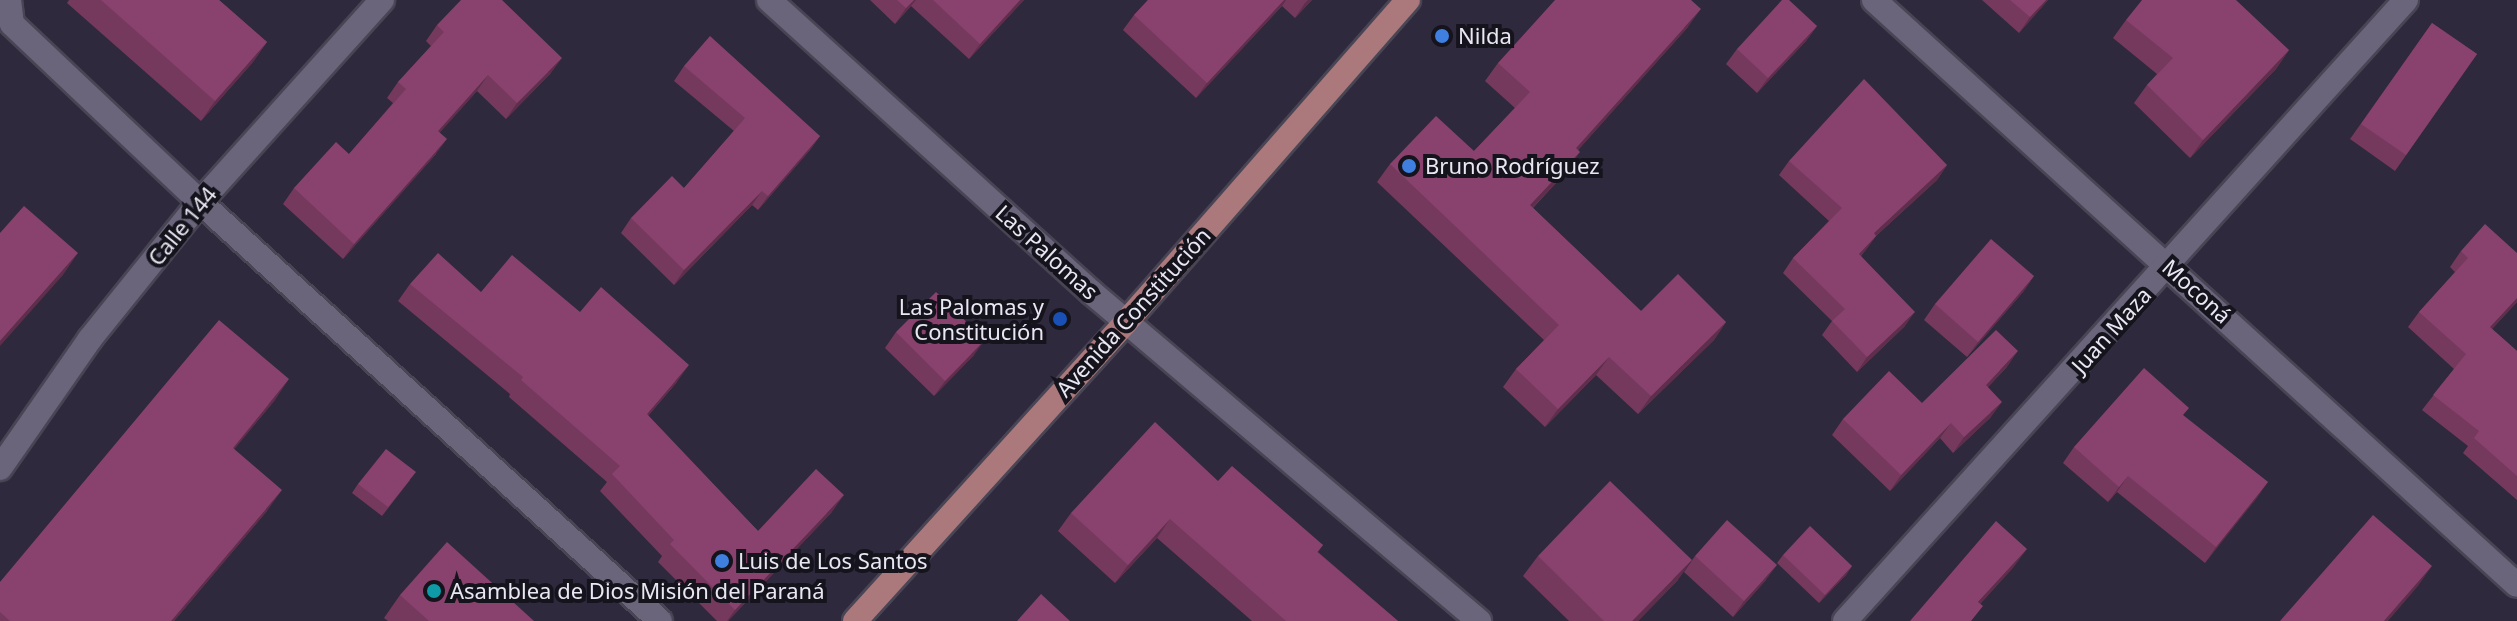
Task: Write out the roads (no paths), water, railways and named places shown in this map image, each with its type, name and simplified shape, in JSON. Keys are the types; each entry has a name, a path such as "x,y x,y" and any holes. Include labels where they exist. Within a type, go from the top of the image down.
{"main road":[{"name":"Avenida Constitución","path":"855,621 1126,322 1408,0"}],"street":[{"path":"9,0 12,24 200,202 660,621"},
{"name":"Calle 144","path":"0,468 90,339 200,202 382,0"},
{"name":"Las Palomas","path":"769,0 1126,322 1479,621"},
{"name":"Moconá","path":"1874,0 2517,585"},
{"name":"Juan Maza","path":"1845,621 2169,266 2406,0"}],"place":[{"name":"Nilda","path":"1442,36"},
{"name":"Bruno Rodríguez","path":"1409,166"},
{"name":"Las Palomas y Constitución","path":"1060,319"},
{"name":"Luis de Los Santos","path":"722,561"},
{"name":"Asamblea de Dios Misión del Paraná","path":"434,591"}]}
